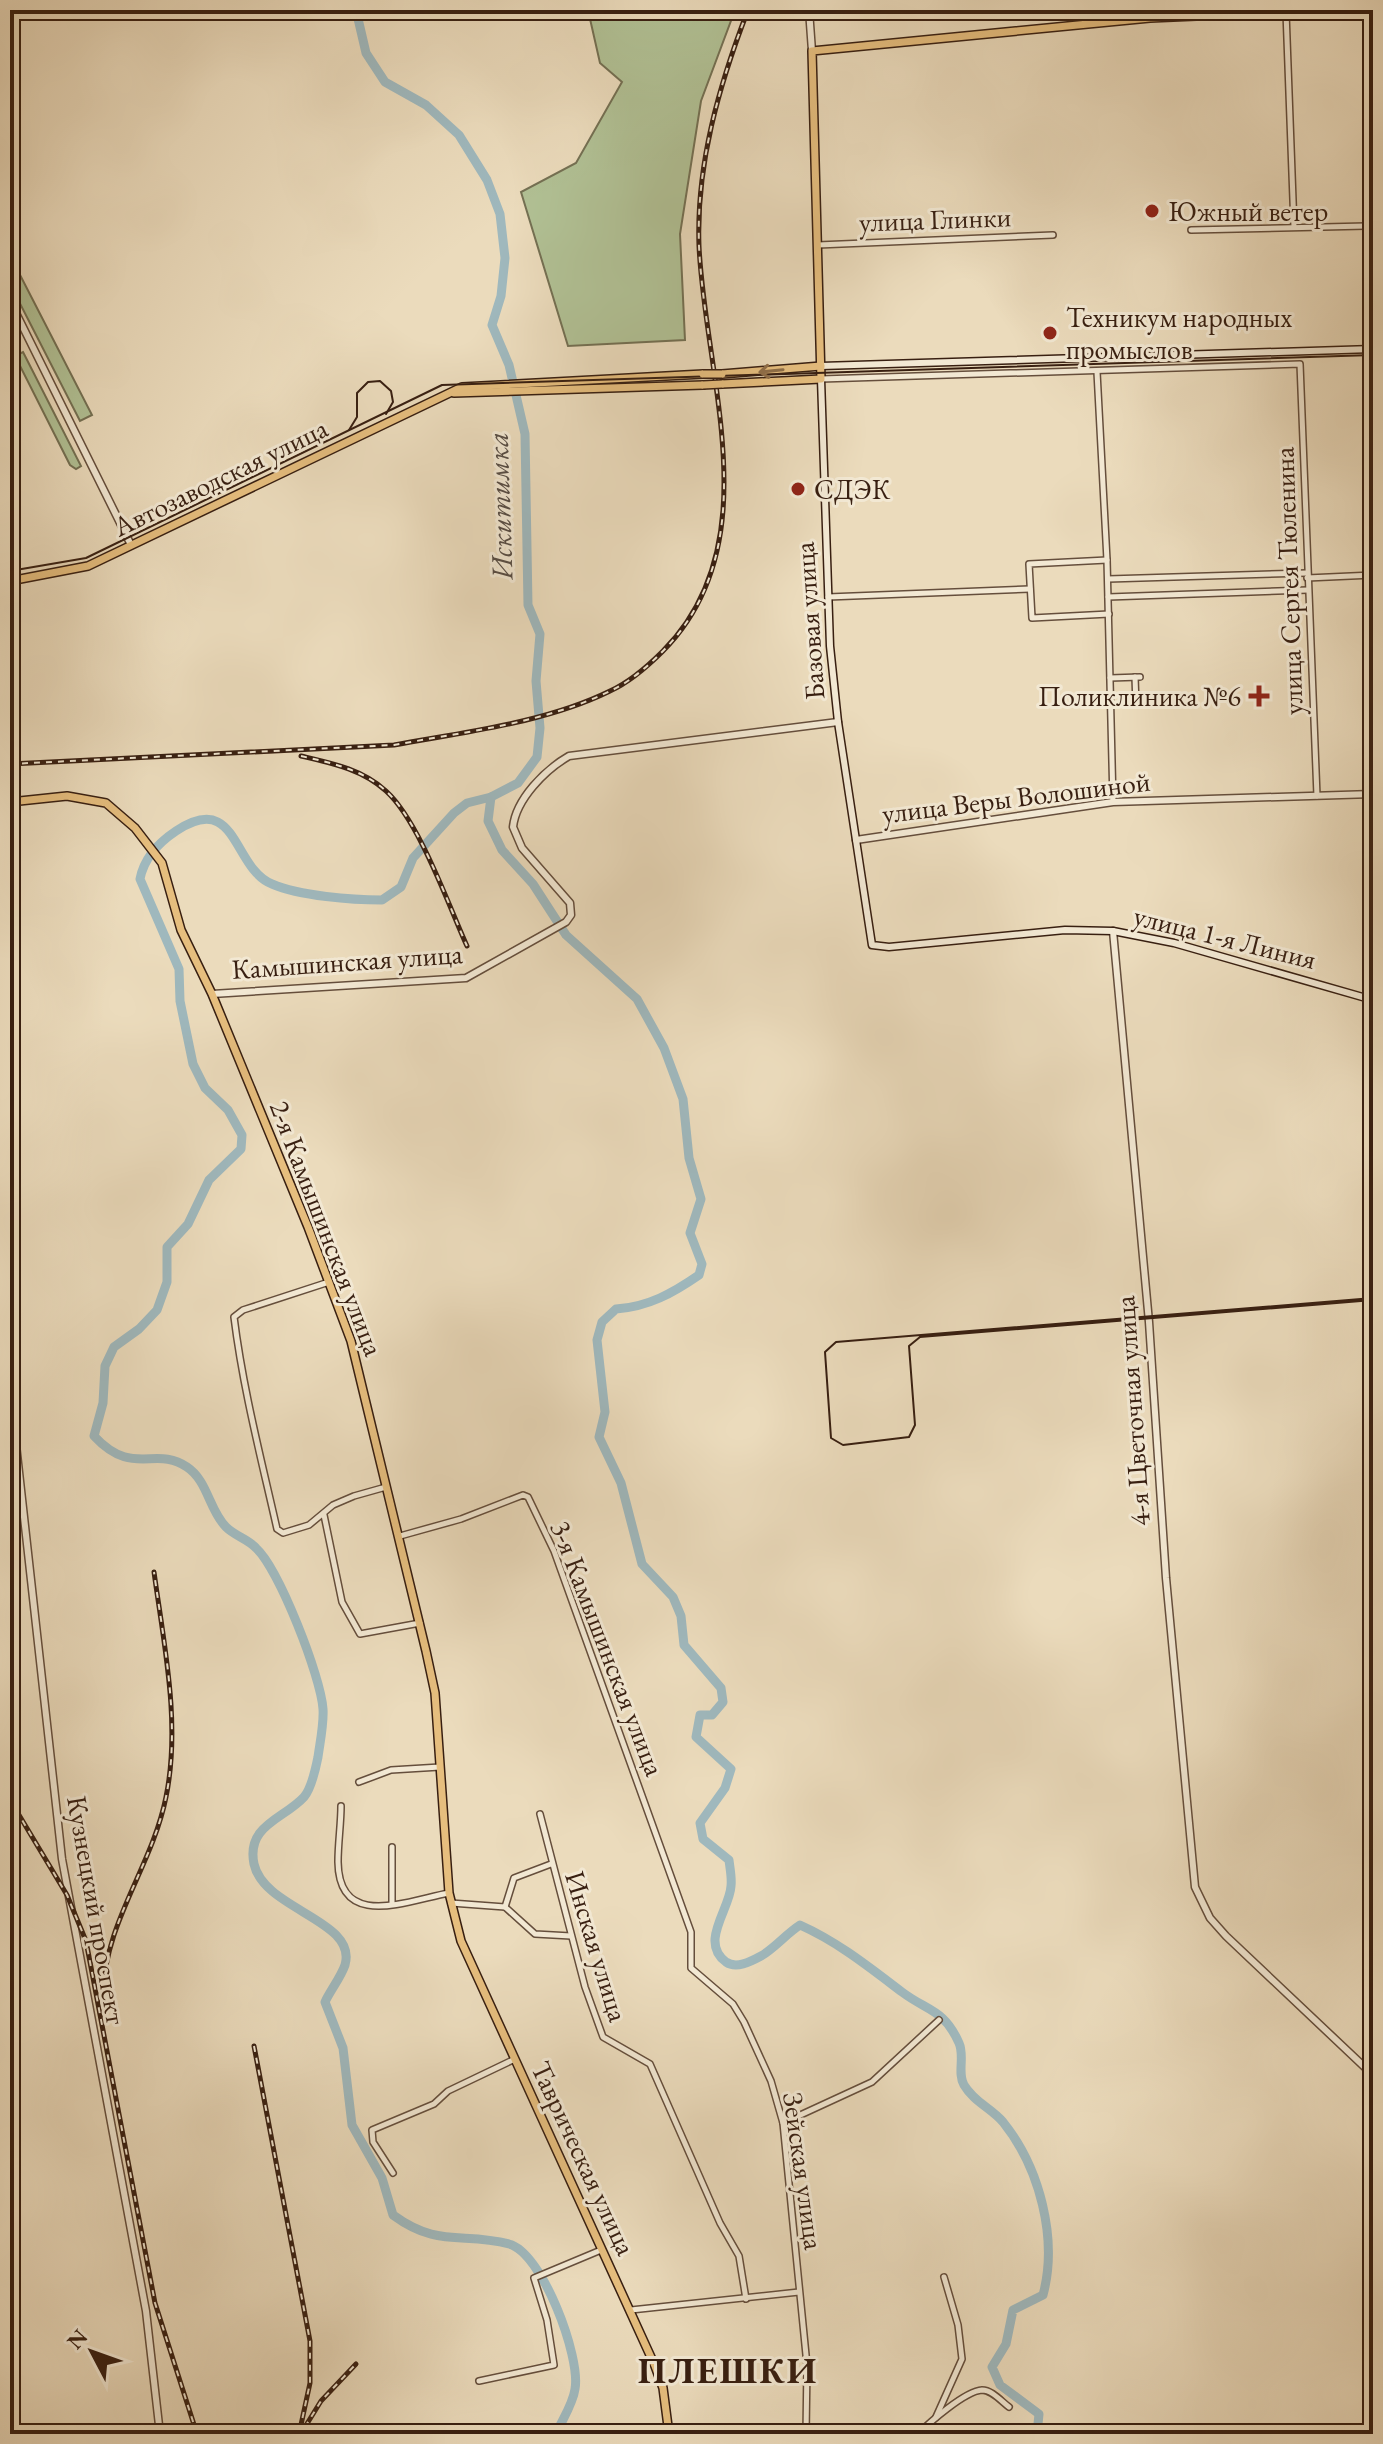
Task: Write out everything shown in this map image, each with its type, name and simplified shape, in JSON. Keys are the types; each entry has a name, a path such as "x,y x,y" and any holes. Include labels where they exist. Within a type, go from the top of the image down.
{"main road":[{"path":"812,51 1150,18 1336,10"},
{"name":"Базовая улица","path":"812,51 821,379"},
{"name":"Автозаводская улица","path":"10,581 88,566 444,395 546,381 722,374 821,366"},
{"name":"Автозаводская улица","path":"490,387 546,390 821,379"},
{"name":"2-я Камышинская улица","path":"10,802 67,796 98,799 119,812 162,863 181,930 212,994 330,1282 351,1341 435,1693 451,1903"},
{"name":"Таврическая улица","path":"451,1903 461,1941 631,2310 663,2388 669,2434"}],"street":[{"path":"809,10 812,51"},
{"path":"1286,11 1294,227"},
{"path":"1191,230 1366,226"},
{"name":"улица Глинки","path":"818,245 1053,235"},
{"path":"10,301 131,545"},
{"path":"821,366 1373,349"},
{"name":"улица Сергея Тюленина","path":"1097,372 1300,364 1317,796"},
{"path":"821,379 1097,372 1108,579 1113,802"},
{"name":"Базовая улица","path":"821,379 827,597 838,722 872,945"},
{"path":"1107,560 1029,564 1032,618 1109,614"},
{"path":"1108,579 1373,575"},
{"path":"827,597 1030,589"},
{"path":"1108,597 1308,590"},
{"path":"1110,678 1138,677 1136,705"},
{"name":"Камышинская улица","path":"212,994 466,978 566,922 572,911 570,903 522,848 513,827 519,807 552,767 569,756 838,722"},
{"name":"улица Веры Волошиной","path":"856,840 1113,802 1373,794"},
{"name":"улица 1-я Линия","path":"872,945 889,947 1065,930 1113,931 1174,943 1373,1000"},
{"name":"4-я Цветочная улица","path":"1113,931 1149,1322 1166,1578 1195,1887 1210,1918 1226,1936 1373,2075"},
{"path":"330,1282 243,1310 234,1317 243,1387 270,1489 277,1529 283,1533 290,1532 324,1515 333,1505 386,1487"},
{"name":"Кузнецкий проспект","path":"10,1391 62,1859 146,2311 160,2434"},
{"name":"3-я Камышинская улица","path":"400,1536 461,1519 516,1497 528,1497 561,1570 645,1806"},
{"path":"324,1515 342,1602 360,1634 420,1623"},
{"path":"359,1782 391,1770 440,1767"},
{"path":"341,1806 338,1860 340,1883 349,1899 361,1906 392,1904 449,1893"},
{"name":"Зейская улица","path":"645,1806 691,1932 691,1968 733,2004 744,2022 771,2081 783,2123 807,2365 806,2434"},
{"name":"Инская улица","path":"540,1814 571,1936 603,2037 650,2064 720,2223 739,2256 746,2299"},
{"path":"392,1847 392,1904"},
{"path":"505,1907 514,1878 551,1864"},
{"path":"451,1903 505,1907 535,1934 571,1936"},
{"path":"783,2123 872,2082 939,2020"},
{"path":"393,2173 373,2142 372,2130 434,2104 448,2091 515,2059"},
{"path":"479,2381 554,2365 536,2276 601,2250"},
{"path":"936,2417 962,2359 958,2325 944,2277"},
{"path":"631,2310 799,2292"},
{"path":"918,2434 936,2417 981,2390 991,2393 1009,2407"}],"green space":[{"path":"588,10 735,10 701,101 680,234 685,340 568,346 521,192 576,163 622,82 600,63"},
{"path":"18,271 92,415 80,421 10,284 10,275"},
{"path":"23,352 81,466 76,469 70,465 15,356"}],"waterway":[{"name":"Искитимка","path":"356,10 366,53 385,82 426,105 459,135 487,180 500,214 505,258 501,296 492,325 509,365 525,434 528,605 540,634 536,681 540,728 537,757 518,783 491,797 467,803 454,813 413,858 401,887 382,900 311,894 272,884 259,875 223,826 212,820 196,821 176,831 148,858 140,879 179,969 180,1001 193,1064 205,1088 228,1110 242,1135 241,1149 209,1180 188,1224 167,1247 167,1282 157,1310 139,1329 114,1347 105,1366 103,1403 94,1436 120,1455 164,1459 187,1467 200,1480 220,1520 256,1548 287,1600 315,1673 323,1709 322,1733 307,1793 261,1831 253,1851 254,1864 261,1880 274,1893 325,1925 338,1937 345,1950 345,1965 325,2002 343,2048 352,2125 382,2178 393,2215 437,2236 509,2244 522,2251 546,2285 565,2331 575,2374 572,2400 556,2434"},
{"path":"491,797 488,821 502,850 533,884 566,935 637,999 664,1048 683,1099 689,1158 701,1199 690,1233 702,1264 699,1275 680,1288 649,1302 616,1309 602,1322 597,1340 605,1412 599,1437 621,1483 642,1564 673,1597 681,1616 684,1645 721,1688 723,1702 712,1715 700,1715 696,1737 731,1769 725,1788 700,1823 703,1839 729,1860 731,1873 729,1895 715,1935 718,1954 726,1962 743,1964 766,1953 800,1925 840,1947 934,2012 953,2032 961,2048 964,2085 1003,2122 1016,2140 1036,2182 1047,2228 1047,2273 1043,2295 1013,2310 1006,2344 992,2367 1000,2385 1039,2414 1037,2434"}],"tram line":[{"path":"10,571 86,558 442,385 1373,355"},
{"path":"349,430 357,417 357,393 368,382 380,381 391,391 393,402 386,414"},
{"path":"1373,1298 836,1342 825,1352 831,1438 843,1445 909,1437 915,1425 909,1346 920,1337 1373,1300"}],"railway":[{"path":"10,764 394,745 532,719 585,702 625,683 663,651 696,608 715,561 723,510 723,458 704,297 699,216 701,186 719,96 748,10"},
{"path":"301,756 346,768 367,777 386,791 421,842 467,946"},
{"path":"103,1994 112,1942 151,1847 166,1797 170,1769 169,1684 154,1572"},
{"path":"10,1800 67,1895 86,1941 155,2303 197,2434"},
{"path":"254,2046 310,2341 310,2383 299,2434"},
{"path":"305,2427 321,2401 356,2364"}],"place":[{"name":"Южный ветер","path":"1152,211"},
{"name":"Техникум народных промыслов","path":"1050,333"},
{"name":"СДЭК","path":"798,489"},
{"name":"Поликлиника №6","path":"1259,696"}],"district":[{"name":"ПЛЕШКИ","path":"728,2370"}]}
